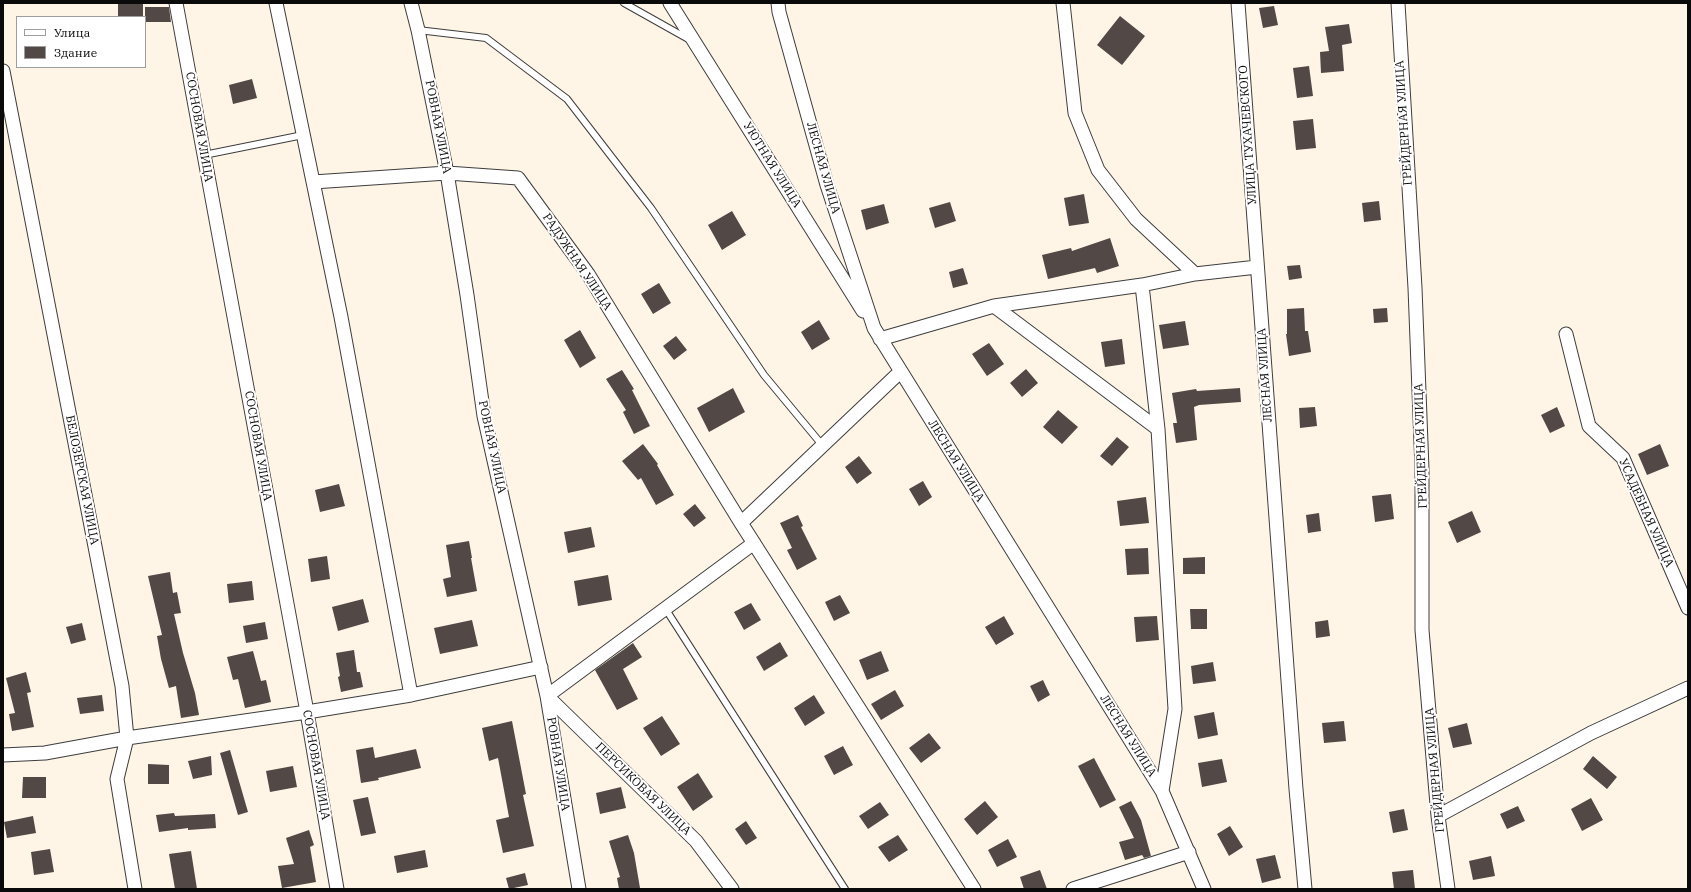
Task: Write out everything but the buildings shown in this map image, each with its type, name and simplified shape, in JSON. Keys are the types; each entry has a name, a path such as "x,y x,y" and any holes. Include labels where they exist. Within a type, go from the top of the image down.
{"street":[{"name":"СОСНОВАЯ УЛИЦА","path":"176,3 307,712 337,889"},
{"path":"276,3 341,317 411,695"},
{"name":"РОВНАЯ УЛИЦА","path":"411,3 418,30 447,173 467,295 484,416 547,696 579,889"},
{"name":"УЮТНАЯ УЛИЦА","path":"670,3 877,333"},
{"name":"ЛЕСНАЯ УЛИЦА","path":"778,3 779,12 827,185 877,333 1162,791 1204,889"},
{"path":"1063,3 1075,114 1098,170 1136,219 1195,274"},
{"name":"УЛИЦА ТУХАЧЕВСКОГО","path":"1238,3 1257,267"},
{"name":"ГРЕЙДЕРНАЯ УЛИЦА","path":"1398,3 1415,288 1422,453 1422,630 1438,816 1448,889"},
{"name":"БЕЛОЗЕРСКАЯ УЛИЦА","path":"3,71 122,686 127,738 117,779 136,889"},
{"name":"РАДУЖНАЯ УЛИЦА","path":"313,182 447,173 518,178 588,274 741,523"},
{"path":"877,333 994,306 1142,285 1195,274 1257,267"},
{"name":"ЛЕСНАЯ УЛИЦА","path":"1257,267 1296,789 1305,889"},
{"path":"1142,285 1158,429 1175,709 1162,791"},
{"path":"994,306 1158,429"},
{"name":"УСАДЕБНАЯ УЛИЦА","path":"1566,334 1589,426 1623,458 1688,608"},
{"path":"900,372 741,523 974,889"},
{"path":"547,696 754,543"},
{"path":"3,755 44,753 127,738 307,712 411,695 541,667"},
{"path":"1438,816 1591,733 1688,688"},
{"name":"ПЕРСИКОВАЯ УЛИЦА","path":"547,696 696,841 732,889"},
{"path":"1073,889 1188,852"}],"lane":[{"path":"624,3 695,43"},
{"path":"418,30 486,38 567,99 650,208 764,375 822,446"},
{"path":"204,155 303,135"},
{"path":"665,608 845,889"}]}
